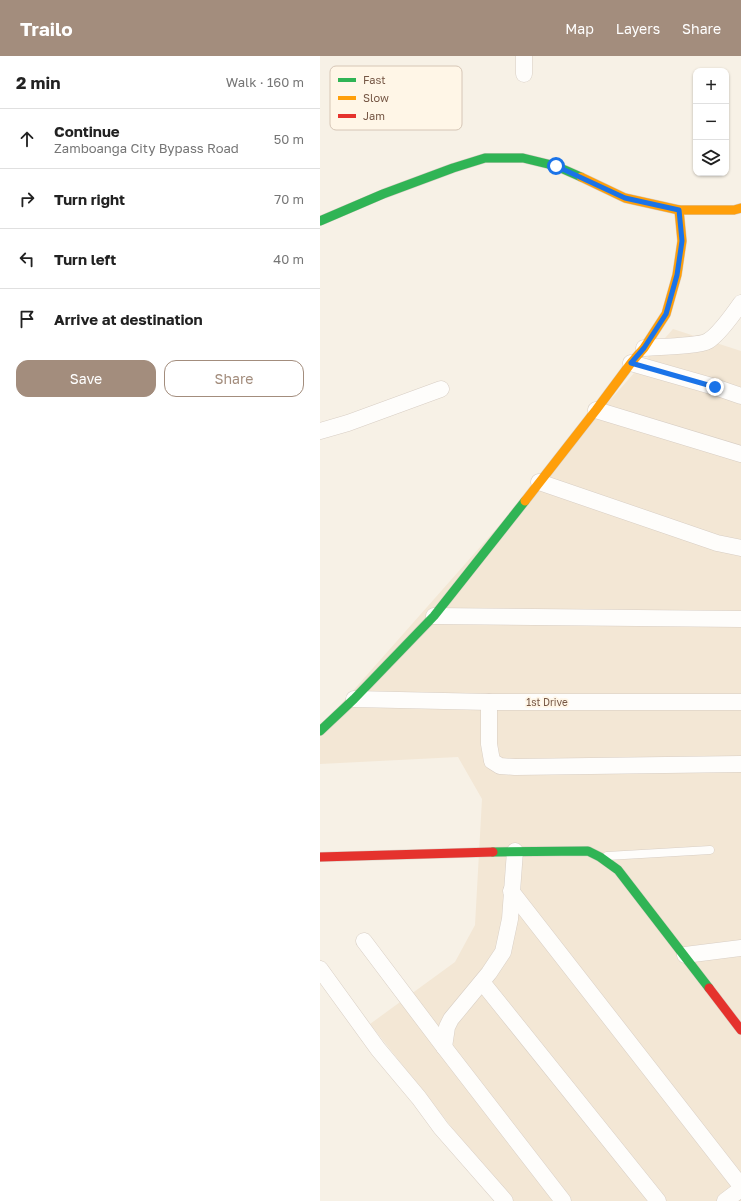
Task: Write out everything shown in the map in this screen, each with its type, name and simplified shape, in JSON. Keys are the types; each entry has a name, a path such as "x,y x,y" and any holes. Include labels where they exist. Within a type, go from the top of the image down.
{"street":[{"path":"524,56 524,74"},
{"path":"320,221 383,194 453,168 485,158 523,158 556,166 625,198 679,210 734,210 741,208"},
{"path":"320,730 354,700 434,616 644,348 666,314 677,275 682,241 679,210"},
{"path":"644,348 700,344 709,341 741,304"},
{"path":"631,363 741,396"},
{"path":"320,431 348,423 441,389"},
{"path":"596,410 741,454"},
{"path":"539,482 716,543 741,548"},
{"path":"434,616 741,619"},
{"name":"1st Drive","path":"354,700 489,702 741,702"},
{"path":"489,702 489,753 492,761 500,766 741,764"},
{"path":"444,1047 447,1027 451,1019 482,982 503,952 510,919 515,851"},
{"path":"320,857 515,851 588,851 600,857 618,870 685,955 741,1030"},
{"path":"511,890 741,1188 725,1201"},
{"path":"364,941 444,1047 564,1201"},
{"path":"685,955 741,948"},
{"path":"320,969 378,1049 419,1098 441,1128 505,1201"},
{"path":"482,982 658,1201"}],"lane":[{"path":"600,857 710,850"}],"shaded area":[{"path":"673,329 741,351 741,1201 510,1201 370,1024 455,962 475,925 482,799 458,757 320,764 320,728"}],"traffic: fast":[{"path":"320,221 383,194 453,168 485,158 523,158 556,166 581,177"},
{"path":"320,731 354,699 434,616 525,501"},
{"path":"493,852 588,851 600,857 618,870 709,988"}],"traffic: slow":[{"path":"581,177 625,198 679,210 734,210 741,208"},
{"path":"525,501 644,348 666,314 677,275 682,241 679,210"}],"traffic: jam":[{"path":"320,857 493,852"},
{"path":"709,988 741,1030"}],"route":[{"path":"556,166 625,198 679,210 682,241 677,275 666,314 644,348 631,363 715,387"}]}
